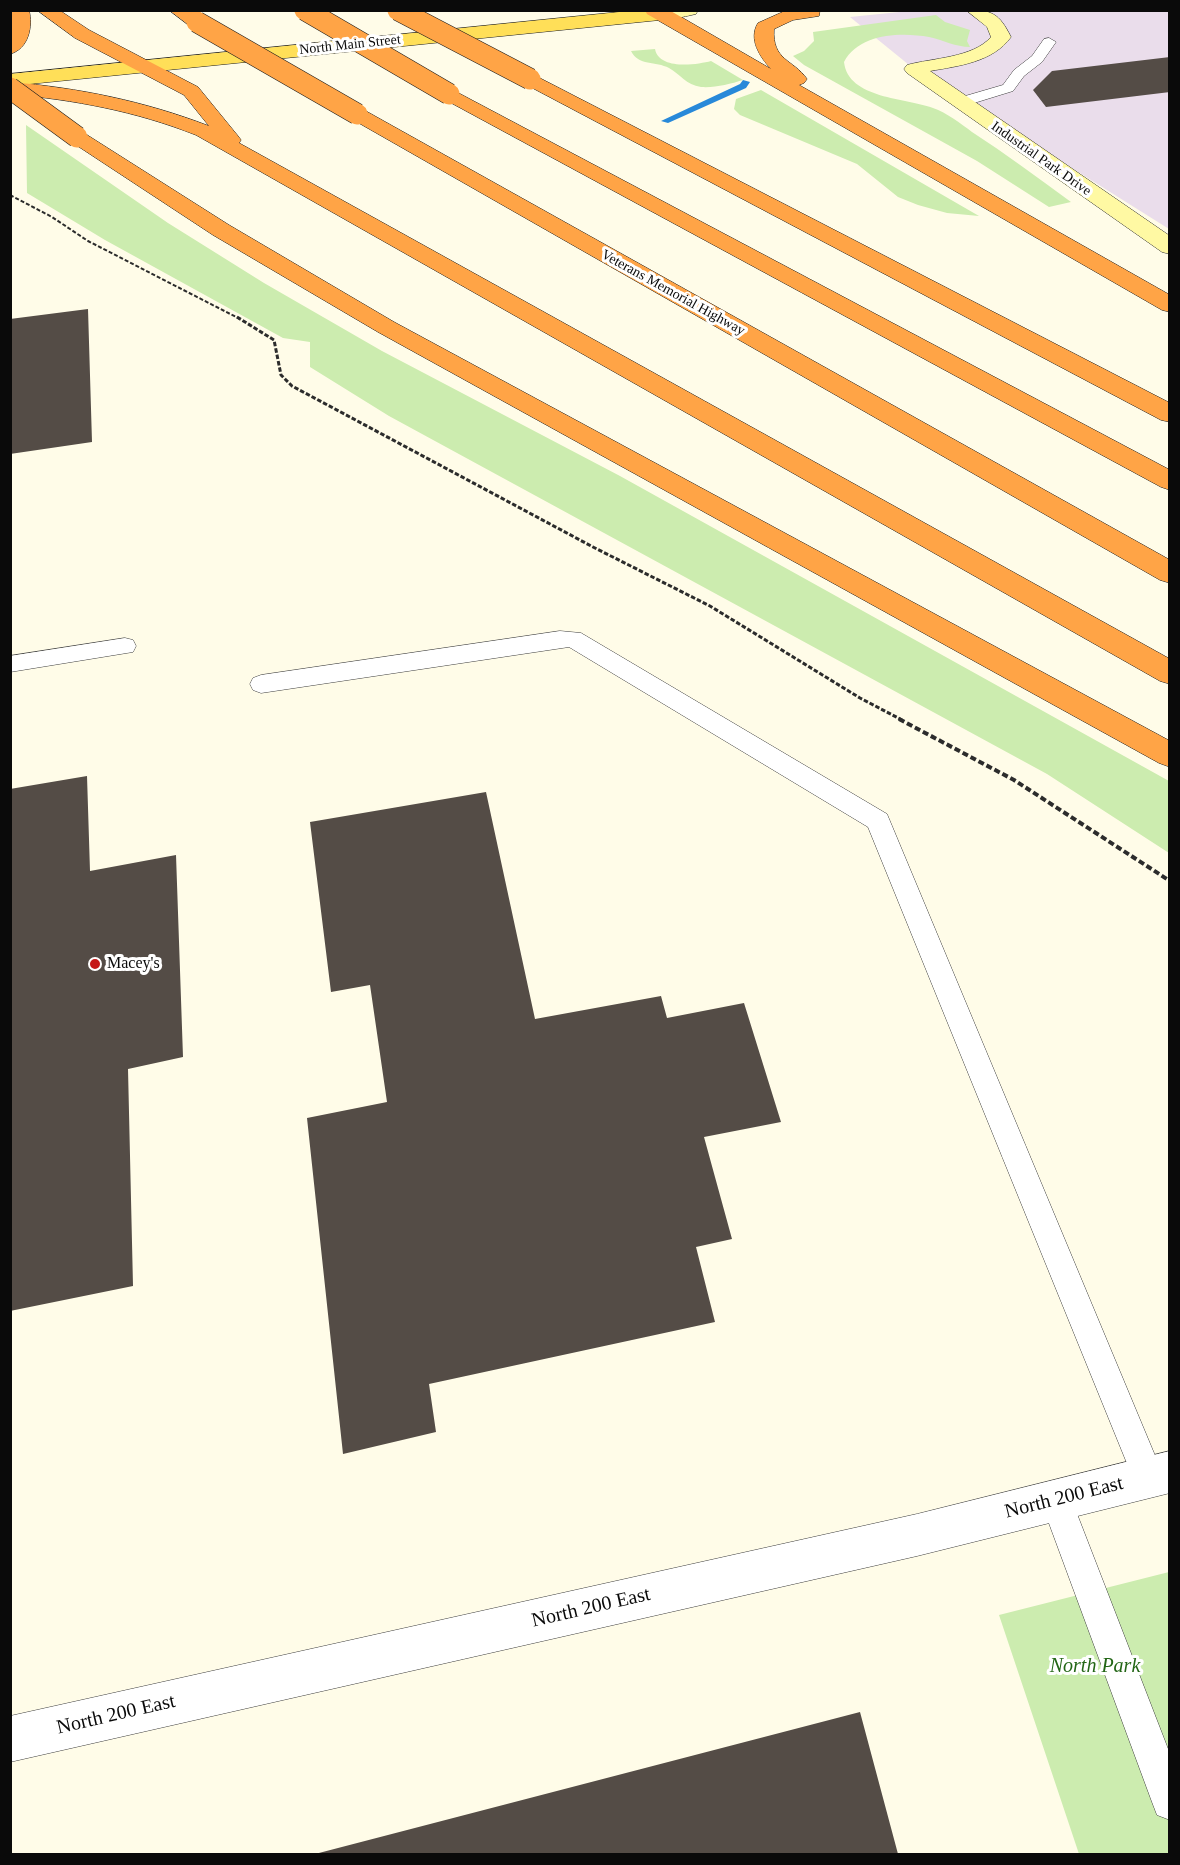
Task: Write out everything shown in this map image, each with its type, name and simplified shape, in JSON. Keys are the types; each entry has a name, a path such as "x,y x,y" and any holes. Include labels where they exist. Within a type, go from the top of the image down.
{"highway":[{"path":"10,48 20,38 22,21 19,10"},
{"path":"45,10 82,34 191,91 238,149"},
{"name":"Veterans Memorial Highway","path":"178,10 357,114 1170,573"},
{"path":"305,10 449,94 1170,481"},
{"path":"398,10 1170,414"},
{"path":"813,11 792,14 775,20 765,27 766,49 776,64 863,129"},
{"path":"657,12 1170,305"},
{"path":"10,88 125,103 173,118 238,149 1170,673"},
{"path":"10,88 77,137 221,230 377,322 1170,755"}],"main road":[{"name":"North Main Street","path":"10,80 657,12"}],"street":[{"name":"North Main Street","path":"657,12 689,10"},
{"name":"Industrial Park Drive","path":"975,10 995,24 1001,37 998,44 990,50 914,69 1170,247"},
{"name":"North 200 East","path":"10,1739 905,1537 1056,1498 1159,1475"}],"lane":[{"path":"961,102 1008,88 1019,72 1037,59 1049,42"},
{"path":"261,684 549,640 573,639 867,812 878,821 1159,1475"},
{"path":"10,664 125,646"},
{"path":"1056,1498 1170,1802"}],"path":[{"path":"10,195 133,265 257,328 274,340 282,375 292,386 563,531 710,606 860,698 1014,780 1170,881"}],"shaded area":[{"path":"919,10 1169,11 1169,229 914,69 850,17"}],"green space":[{"path":"936,15 945,22 970,30 967,41 970,47 918,35 882,37 870,40 851,52 844,62 848,74 867,90 933,108 948,115 1071,202 1049,207 977,161 804,65 793,56 804,51 814,41 813,32"},
{"path":"655,49 658,56 671,63 696,64 711,61 743,80 717,86 696,86 669,68 638,59 631,51"},
{"path":"761,90 979,216 947,213 898,197 857,164 740,115 734,109 736,99"},
{"path":"26,125 168,223 264,283 382,351 620,476 1169,781 1169,853 1047,774 389,416 310,367 310,342 283,338 105,240 27,193"},
{"name":"North Park","path":"1169,1572 1169,1854 1079,1854 999,1615"}],"building":[{"path":"1170,57 1170,92 1046,107 1033,90 1052,71"},
{"path":"88,309 92,442 10,454 10,319"},
{"name":"Macey's","path":"87,776 90,871 176,855 183,1057 128,1069 133,1286 10,1311 10,789"},
{"path":"486,792 535,1019 661,996 667,1018 744,1003 781,1122 704,1137 732,1239 696,1247 715,1322 429,1384 436,1432 343,1454 307,1118 387,1102 370,985 331,992 310,822"},
{"path":"860,1712 898,1854 315,1854"}],"waterway":[{"path":"665,121 743,86 746,82"}],"place":[{"name":"Macey's","path":"95,964"}]}
